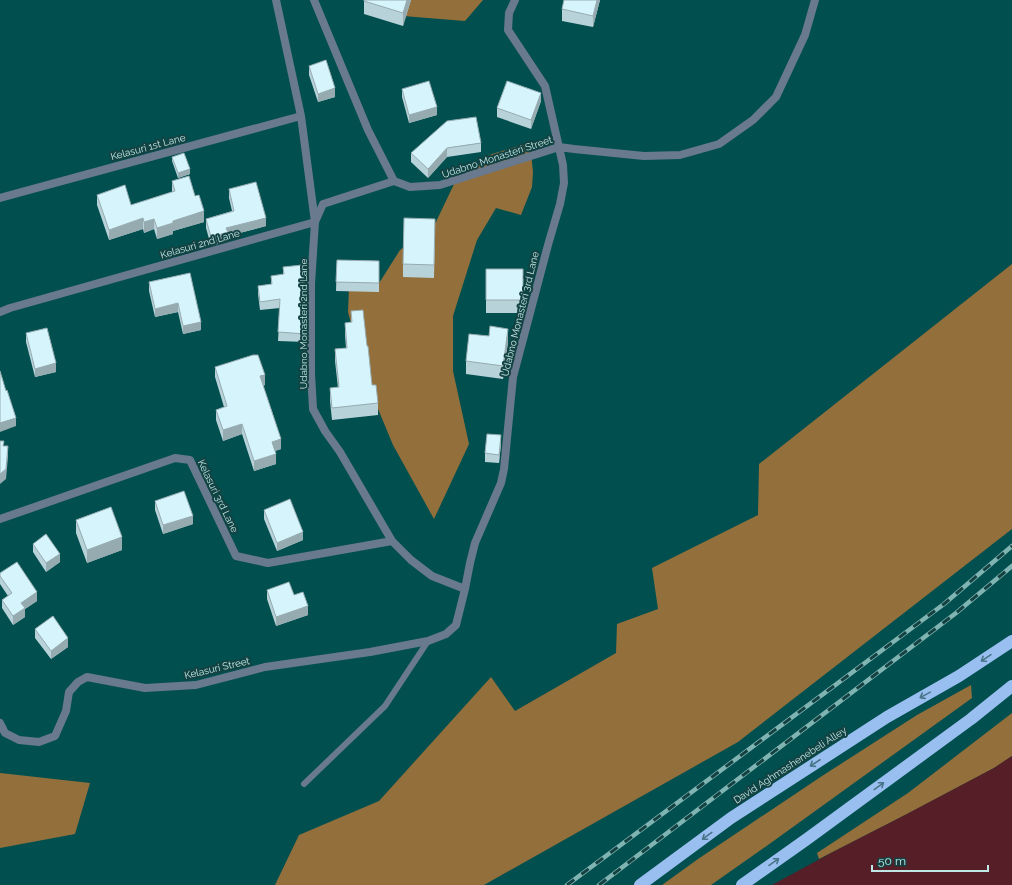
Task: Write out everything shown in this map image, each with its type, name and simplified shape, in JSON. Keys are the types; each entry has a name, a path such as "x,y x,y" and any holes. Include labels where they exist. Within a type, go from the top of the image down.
{"highway":[{"name":"David Aghmashenebeli Alley","path":"640,885 731,818 887,717 960,676 1012,641"},
{"path":"742,885 971,719 1012,686"}],"street":[{"name":"Udabno Monasteri 2nd Lane","path":"276,0 300,116 315,222 311,284 311,373 313,409 392,541 411,560 432,576 465,589"},
{"path":"314,0 368,130 394,180 323,204 315,222"},
{"name":"Udabno Monasteri 3rd Lane","path":"456,625 475,543 501,483 504,469 513,377 560,204 564,183 563,164 545,86 508,30 509,12 515,0"},
{"name":"Udabno Monasteri Street","path":"394,180 410,187 440,185 559,147 574,150 644,156 680,155 719,144 753,120 776,97 805,35 815,0"},
{"name":"Kelasuri 1st Lane","path":"0,198 300,116"},
{"name":"Kelasuri 2nd Lane","path":"0,312 315,222"},
{"name":"Kelasuri 3rd Lane","path":"0,519 175,458 190,460 236,556 268,564 392,541"},
{"name":"Kelasuri Street","path":"0,723 5,733 19,740 39,742 55,736 66,711 69,692 78,682 87,677 145,688 196,685 265,667 370,652 428,641 446,634 456,625"}],"lane":[{"path":"304,784 385,706 428,641"}],"shaded area":[{"path":"407,0 483,0 465,21 403,16"},
{"path":"530,143 533,172 532,187 521,215 496,208 477,240 453,316 453,371 469,444 434,519 393,445 366,380 348,312 349,287 376,288 400,250 434,226 456,180 492,154"},
{"path":"1012,264 1012,529 738,742 484,885 275,885 299,835 379,801 491,677 515,711 616,653 617,624 658,609 652,568 758,515 759,464"},
{"path":"971,685 972,698 711,885 662,885 698,859 822,776 917,715"},
{"path":"1012,713 1012,756 994,768 819,859 817,853 908,793"},
{"path":"1012,756 1012,885 772,885 994,768"},
{"path":"0,773 90,783 75,834 0,848"}],"building":[{"path":"364,0 407,0 403,13"},
{"path":"564,0 597,0 593,16 562,9"},
{"path":"326,60 335,88 318,94 309,66"},
{"path":"429,81 437,107 409,115 402,89"},
{"path":"507,81 541,93 531,120 497,108"},
{"path":"476,117 481,143 447,148 428,169 411,153 447,121"},
{"path":"184,153 190,169 178,173 172,157"},
{"path":"189,176 195,196 199,195 204,211 157,228 154,219 144,222 143,218 109,230 97,195 125,185 131,205 175,191 172,181"},
{"path":"256,182 266,218 226,228 228,232 211,237 206,219 234,211 229,189"},
{"path":"404,218 435,219 434,265 403,264"},
{"path":"337,260 379,261 379,283 336,282"},
{"path":"302,265 306,294 306,334 278,332 280,299 260,302 258,286 272,284 271,276 284,274 283,267"},
{"path":"486,269 523,269 523,300 486,300"},
{"path":"190,273 201,322 183,326 178,303 155,309 149,282"},
{"path":"363,310 372,385 376,385 378,403 332,408 330,388 339,387 335,349 347,348 345,323 352,322 351,311"},
{"path":"490,326 508,329 503,366 466,361 469,334 489,336"},
{"path":"47,328 56,363 35,369 26,333"},
{"path":"253,355 258,355 265,375 260,376 281,439 272,442 276,454 254,461 242,424 223,430 216,410 227,406 215,367"},
{"path":"0,371 16,418 0,423"},
{"path":"487,434 501,435 499,455 485,453"},
{"path":"0,441 4,441 3,446 8,446 6,469 0,474"},
{"path":"184,491 193,516 163,525 155,501"},
{"path":"290,499 303,532 277,543 264,510"},
{"path":"111,507 122,537 87,550 76,520"},
{"path":"46,534 60,554 46,563 33,544"},
{"path":"17,562 37,592 21,603 25,608 13,616 2,600 12,593 0,576 0,573"},
{"path":"289,582 294,595 303,592 308,606 276,617 267,590"},
{"path":"53,616 68,638 51,651 35,629"}],"railway":[{"path":"567,885 944,604 1012,546"},
{"path":"599,885 956,613 1012,566"}]}
